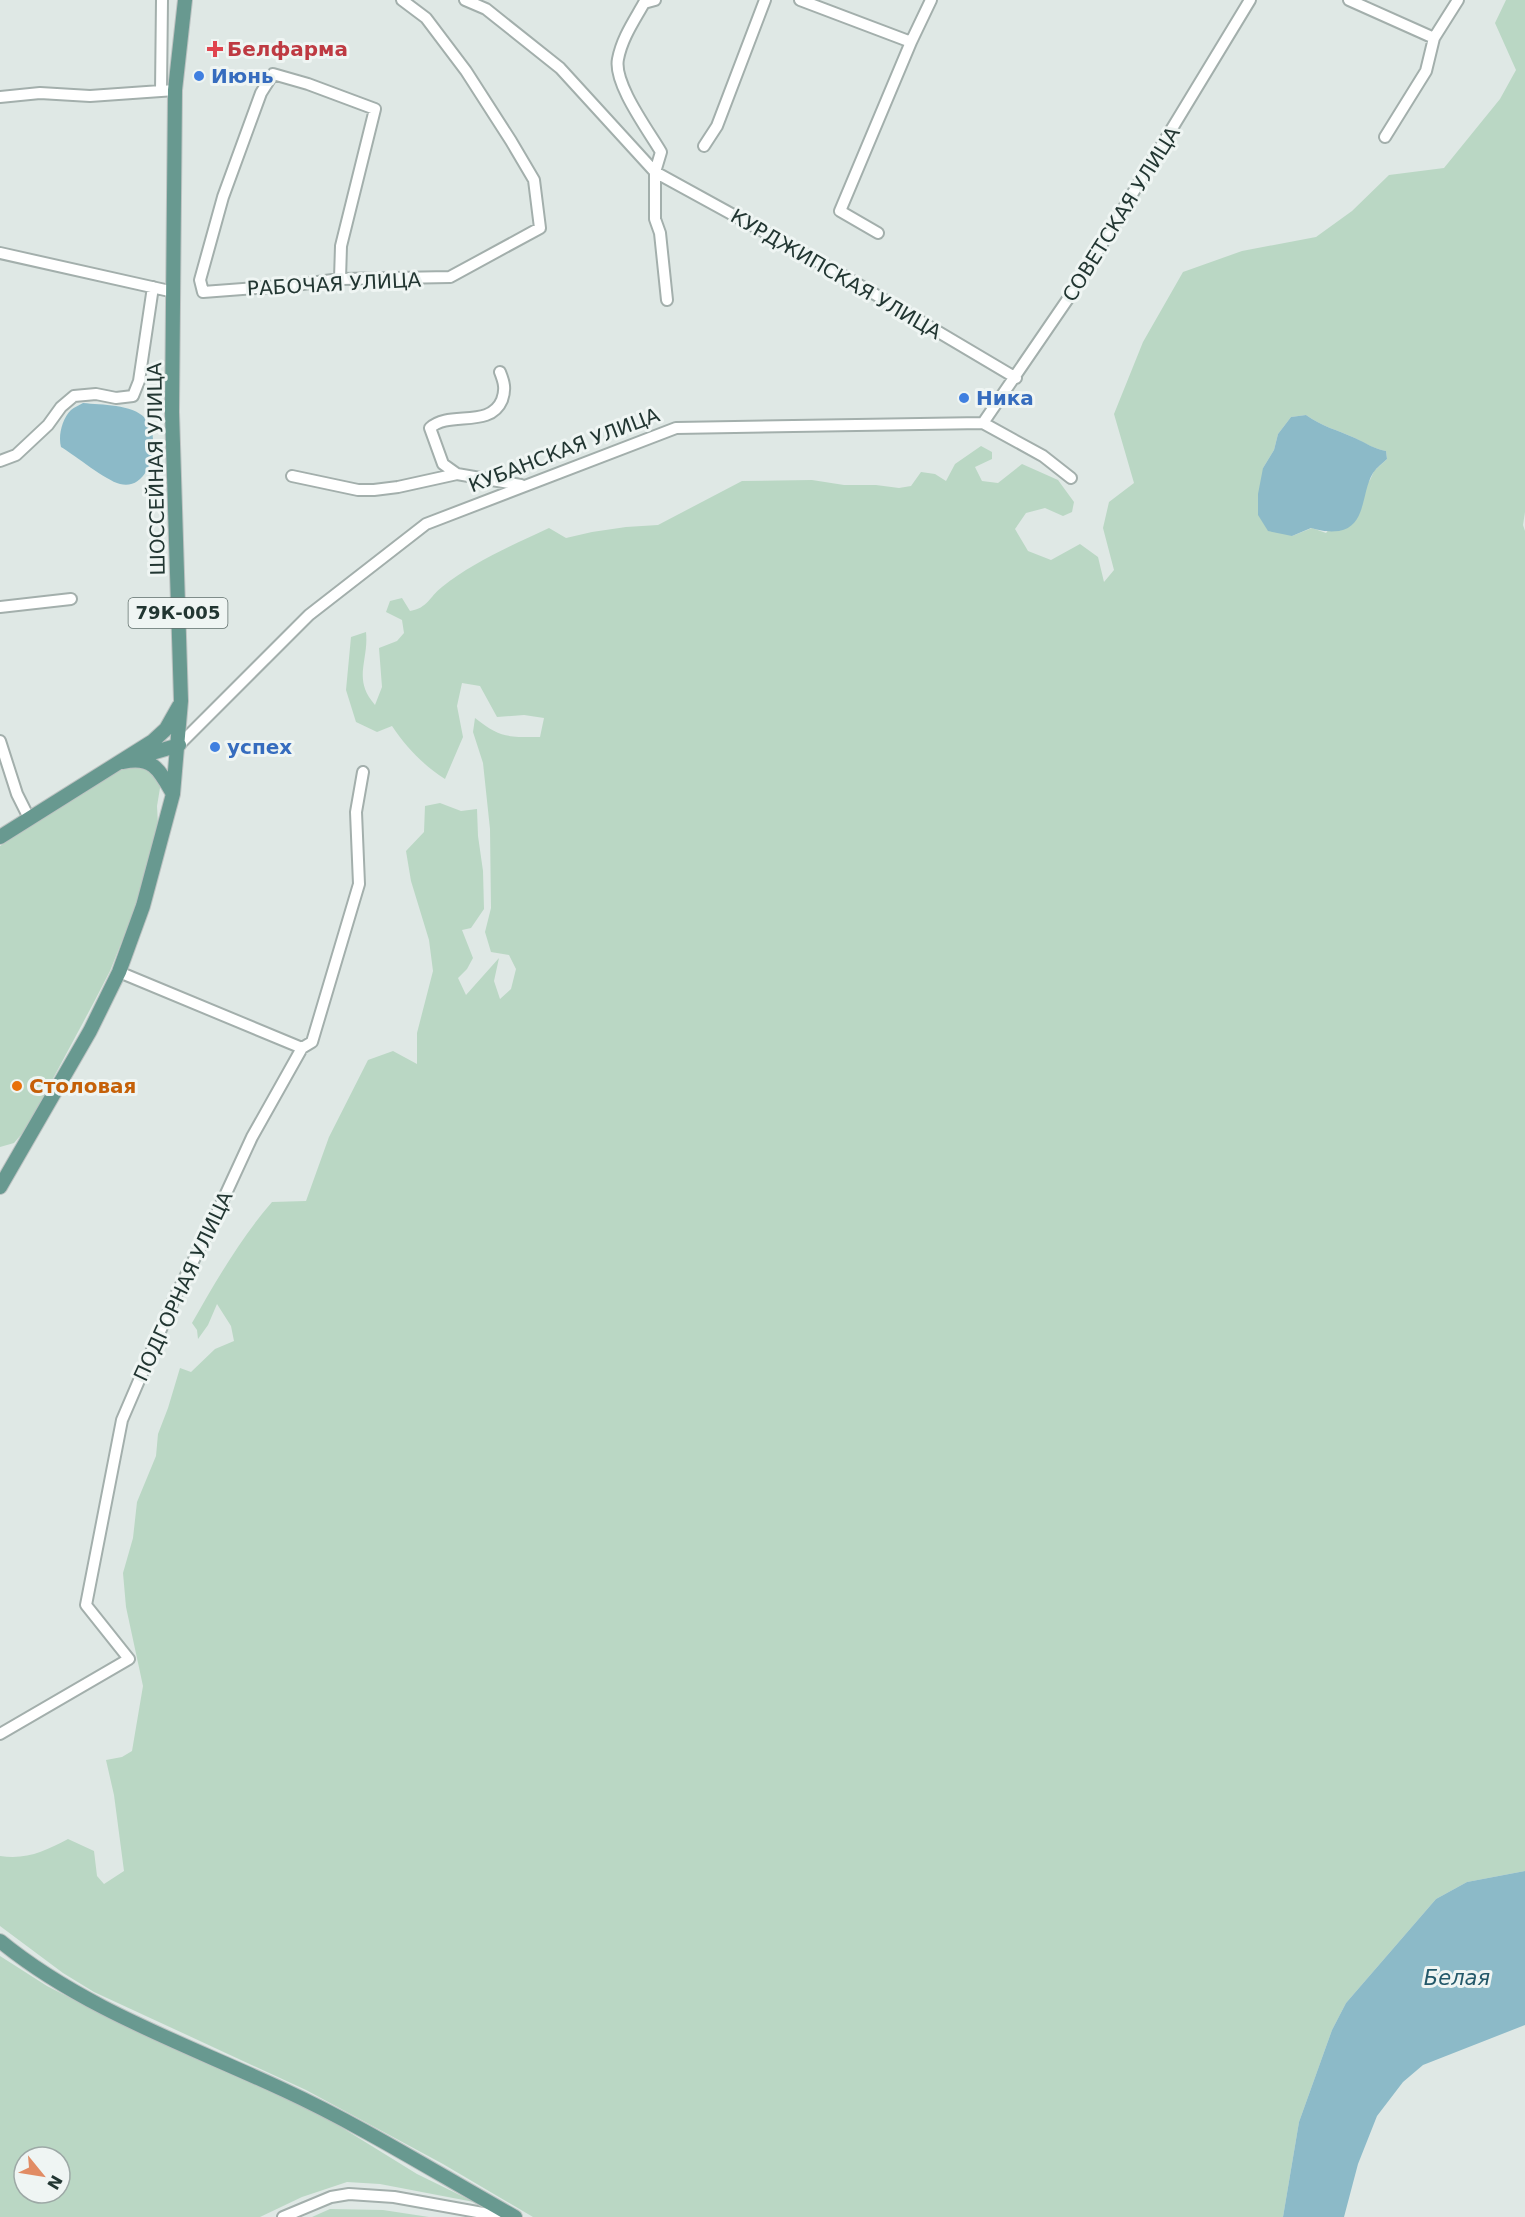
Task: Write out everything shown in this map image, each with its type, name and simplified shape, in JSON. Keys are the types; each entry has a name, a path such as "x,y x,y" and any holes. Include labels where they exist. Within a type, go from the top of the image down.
{"main road":[{"name":"ШОССЕЙНАЯ УЛИЦА","path":"0,1187 90,1030 119,972 142,906 173,794 181,701 172,412 175,90 185,0"},
{"path":"0,837 121,762 163,733 173,719 181,701"},
{"path":"121,762 178,745"},
{"path":"121,762 136,760 155,767 163,775 173,794"},
{"path":"0,1941 64,1986 112,2012 311,2103 515,2217"}],"street":[{"path":"161,91 162,0"},
{"name":"РАБОЧАЯ УЛИЦА","path":"340,279 341,246 375,109 308,84 273,74 261,93 223,197 200,280 203,292 340,279 450,278 540,228 534,180 512,141 466,70 426,18 402,0"},
{"name":"КУРДЖИПСКАЯ УЛИЦА","path":"465,0 486,9 560,68 655,172 839,273 1016,378"},
{"path":"655,0 644,3 627,32 618,61 622,84 661,152 655,172 655,219 660,233 667,300"},
{"path":"704,146 717,126 765,0"},
{"path":"801,0 911,42"},
{"path":"878,233 840,211 931,0"},
{"name":"СОВЕТСКАЯ УЛИЦА","path":"983,423 1016,378 1074,290 1250,0"},
{"path":"1349,0 1434,38"},
{"path":"1384,137 1426,71 1434,38 1458,0"},
{"path":"0,98 40,93 90,96 175,90"},
{"path":"0,245 4,254 174,292"},
{"path":"0,461 16,455 74,396 96,394 116,398 133,396 139,381 153,287"},
{"path":"457,474 442,464 430,428 445,421 490,414 498,408 505,384 501,372"},
{"path":"983,423 1042,456 1071,478"},
{"name":"КУБАНСКАЯ УЛИЦА","path":"178,745 309,615 426,524 522,485 676,428 983,423"},
{"path":"292,476 358,490 374,490 457,474 522,485"},
{"path":"0,607 71,599"},
{"path":"0,741 17,794 28,818"},
{"name":"ПОДГОРНАЯ УЛИЦА","path":"0,1734 129,1659 86,1605 122,1420 174,1299 211,1227 252,1137 302,1048 312,1042 358,884 356,812 363,772"},
{"path":"119,972 302,1048"},
{"path":"283,2217 331,2197 349,2194 394,2197 505,2217"}],"green space":[{"path":"1506,0 1525,0 1525,512 1523,525 1525,531 1525,1871 1467,1882 1436,1899 1346,2003 1332,2030 1299,2122 1283,2217 533,2217 443,2164 306,2090 94,1992 63,1973 0,1926 0,1856 27,1856 68,1839 94,1851 97,1876 104,1884 124,1871 114,1795 106,1760 122,1757 132,1751 143,1686 126,1607 123,1573 133,1538 137,1502 156,1456 158,1434 180,1368 191,1372 215,1349 234,1341 231,1326 217,1304 208,1325 198,1339 197,1330 192,1323 229,1261 272,1202 306,1201 329,1137 368,1060 393,1051 417,1064 417,1033 433,971 429,940 411,881 406,851 424,832 425,806 440,803 461,811 477,809 484,909 471,928 462,930 473,958 458,978 466,995 499,958 494,981 500,999 511,989 516,969 509,955 491,952 485,932 491,908 490,829 483,763 473,732 475,718 498,733 520,737 540,737 544,718 524,715 497,717 480,686 462,683 457,706 463,737 445,779 416,755 392,726 377,732 356,722 346,690 351,637 366,632 364,687 375,705 382,687 379,648 397,641 404,633 402,620 386,612 390,601 402,598 410,611 416,610 454,578 494,554 549,528 566,538 626,527 658,525 742,481 812,480 844,485 899,488 911,486 921,472 935,474 946,481 955,464 981,446 992,452 992,459 975,467 982,481 998,483 1022,464 1058,480 1074,502 1072,512 1063,516 1045,508 1026,513 1015,529 1028,551 1051,560 1080,544 1098,557 1104,582 1114,570 1103,528 1109,502 1134,483 1114,414 1143,342 1183,272 1242,251 1316,237 1352,211 1389,175 1444,168 1500,99 1516,70 1495,23","holes":["1306,415 1386,451 1387,459 1374,471 1370,480 1326,533 1312,528 1292,536 1263,468 1274,450 1278,434 1291,417"]},
{"path":"145,765 161,782 157,806 158,825 134,911 110,971 26,1129 14,1143 0,1147 0,846 123,767"},
{"path":"0,1956 47,1986 94,2010 185,2054 315,2111 417,2174 474,2202 380,2184 347,2182 302,2197 260,2217 0,2217"},
{"path":"330,2209 383,2210 429,2217 312,2217"}],"water":[{"path":"83,403 125,408 145,418 153,436 153,448 151,460 140,479 131,484 114,482 61,447 60,433 65,418 72,409"},
{"path":"1306,415 1323,425 1386,451 1387,459 1373,473 1359,515 1348,528 1339,531 1322,531 1311,528 1292,536 1268,531 1258,515 1258,494 1263,468 1274,450 1278,434 1291,417"},
{"name":"Белая","path":"1525,1871 1525,2025 1423,2065 1403,2082 1377,2116 1358,2164 1344,2217 1283,2217 1299,2122 1332,2030 1346,2003 1436,1899 1467,1882"}],"place":[{"name":"Белфарма","path":"215,49"},
{"name":"Июнь","path":"199,76"},
{"name":"Ника","path":"964,398"},
{"name":"успех","path":"215,747"},
{"name":"Столовая","path":"17,1086"}]}
